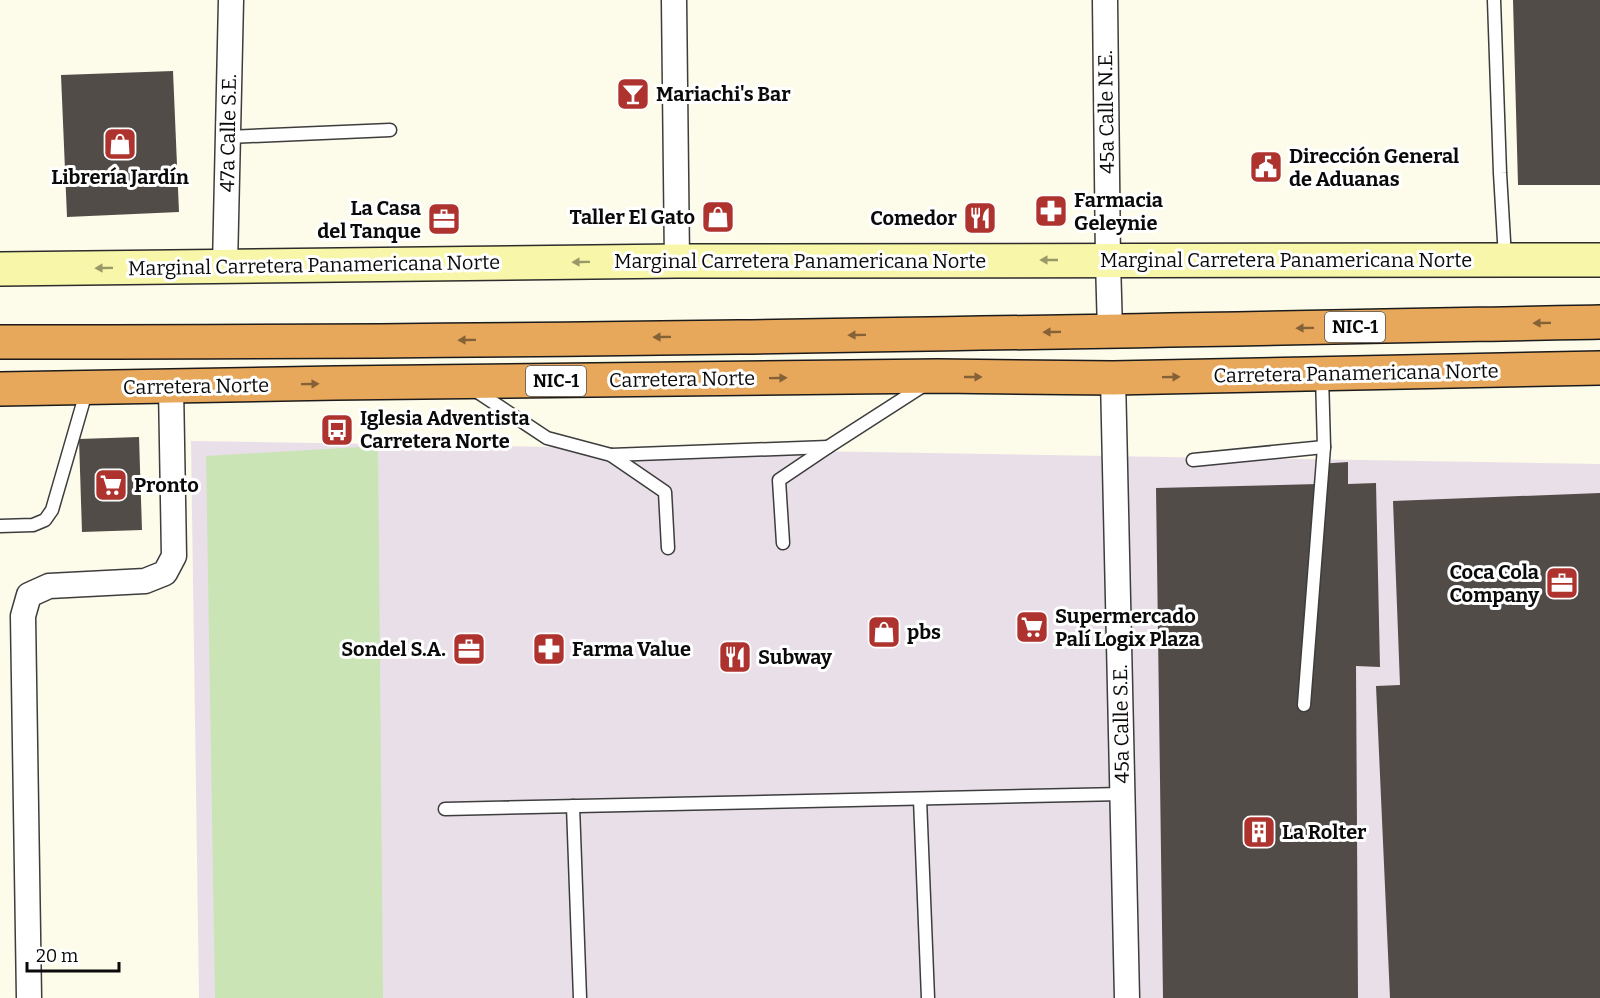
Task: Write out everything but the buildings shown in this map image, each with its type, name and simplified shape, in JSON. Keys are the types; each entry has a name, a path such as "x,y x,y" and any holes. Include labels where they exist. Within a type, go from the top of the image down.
{"highway":[{"name":"NIC-1","path":"0,342 231,343 1600,322"},
{"name":"Carretera Panamericana Norte","path":"1113,378 1600,368"},
{"name":"Carretera Norte","path":"0,389 938,376 1113,378"}],"street":[{"name":"47a Calle S.E.","path":"225,266 231,0"},
{"path":"674,0 677,261"},
{"name":"45a Calle N.E.","path":"1105,0 1108,261"},
{"name":"Marginal Carretera Panamericana Norte","path":"0,269 677,261 1600,260"},
{"path":"1108,261 1110,331"},
{"name":"45a Calle S.E.","path":"1113,378 1127,998"},
{"path":"29,998 23,616 29,595 50,586 145,581 165,573 174,556 171,387"}],"lane":[{"path":"1494,0 1505,259"},
{"path":"228,137 390,130"},
{"path":"1304,705 1324,447 1322,374"},
{"path":"783,543 778,480 938,376"},
{"path":"462,382 547,438 611,455 828,447"},
{"path":"0,526 33,525 45,520 52,510 87,388"},
{"path":"1193,460 1324,447"},
{"path":"611,455 665,492 668,548"},
{"path":"445,809 1122,794"},
{"path":"920,799 928,998"},
{"path":"573,806 580,998"}],"shaded area":[{"path":"191,441 1600,464 1600,998 199,998"}],"green space":[{"path":"378,446 383,998 215,998 206,456"}],"place":[{"name":"Mariachi's Bar","path":"633,94"},
{"name":"Librería Jardín","path":"120,144"},
{"name":"Dirección General de Aduanas","path":"1266,167"},
{"name":"Farmacia Geleynie","path":"1051,211"},
{"name":"Taller El Gato","path":"718,217"},
{"name":"Comedor","path":"980,218"},
{"name":"La Casa del Tanque","path":"444,219"},
{"name":"Iglesia Adventista Carretera Norte","path":"337,430"},
{"name":"Pronto","path":"111,485"},
{"name":"Coca Cola Company","path":"1562,583"},
{"name":"Supermercado Palí Logix Plaza","path":"1032,627"},
{"name":"pbs","path":"884,632"},
{"name":"Sondel S.A.","path":"469,649"},
{"name":"Farma Value","path":"549,649"},
{"name":"Subway","path":"735,657"},
{"name":"La Rolter","path":"1259,832"}]}
